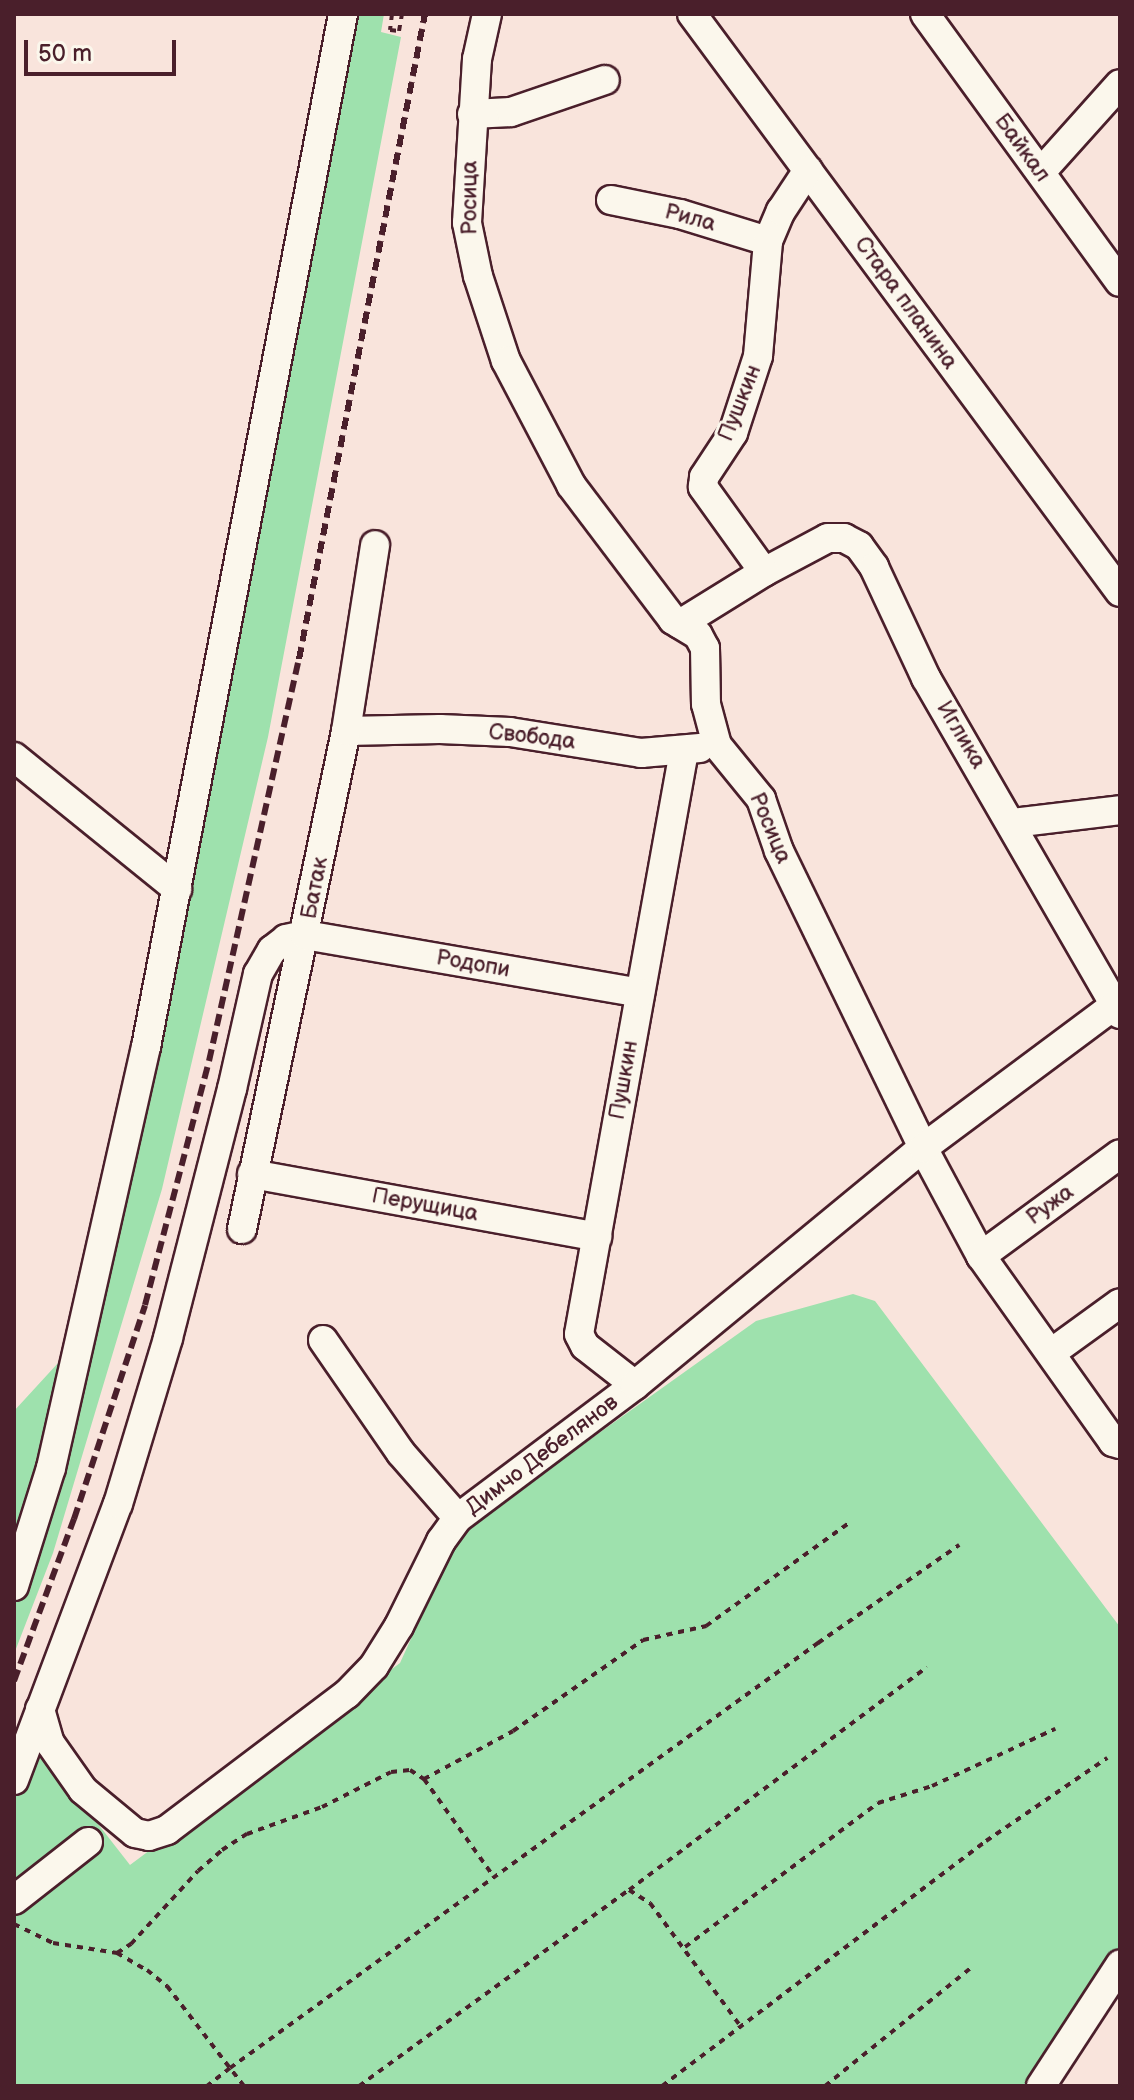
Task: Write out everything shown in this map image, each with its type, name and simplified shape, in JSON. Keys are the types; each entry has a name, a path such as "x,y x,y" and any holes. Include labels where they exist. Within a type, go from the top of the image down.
{"street":[{"path":"14,1586 55,1454 146,1047 343,14"},
{"name":"Росица","path":"487,14 477,59 467,223 469,247 506,361 571,485 673,620 698,635 705,648 706,704 717,745 761,799 785,866 923,1148 981,1256 1113,1442 1120,1444"},
{"name":"Стара планина","path":"692,14 1120,592"},
{"name":"Байкал","path":"925,14 1120,282"},
{"path":"472,114 511,112 605,80"},
{"path":"1041,172 1120,84"},
{"name":"Пушкин","path":"764,572 703,487 704,477 733,433 758,356 768,241 781,211 808,170"},
{"name":"Рила","path":"611,200 680,214 768,241"},
{"name":"Иглика","path":"764,572 828,538 844,538 859,546 874,567 926,678 1118,1007"},
{"name":"Батак","path":"242,1229 346,731 375,545"},
{"path":"680,624 764,572"},
{"name":"Свобода","path":"346,731 440,729 510,732 641,753 684,751 717,745"},
{"name":"Пушкин","path":"635,1385 585,1346 579,1334 684,751"},
{"path":"14,757 177,889"},
{"path":"1013,823 1120,810"},
{"path":"14,1780 118,1504 168,1338 258,974 272,950 286,939 305,935"},
{"name":"Родопи","path":"305,935 640,993"},
{"name":"Димчо Дебелянов","path":"40,1709 50,1743 83,1790 135,1833 149,1836 167,1830 347,1694 374,1666 399,1626 441,1541 458,1518 635,1385 923,1148 1118,1007"},
{"name":"Ружа","path":"981,1256 1120,1154"},
{"name":"Перущица","path":"252,1174 597,1237"},
{"path":"1051,1353 1120,1303"},
{"path":"323,1340 401,1453 458,1518"},
{"path":"14,1900 88,1842"},
{"path":"1041,2086 1120,1965"}],"path":[{"path":"392,14 390,30 399,31 402,14"},
{"path":"424,1779 513,1731 643,1640 706,1626 849,1523"},
{"path":"207,2086 818,1643 959,1545"},
{"path":"359,2086 629,1890 927,1667"},
{"path":"685,1947 878,1803 932,1786 1055,1729"},
{"path":"662,2086 739,2024 986,1841 1107,1758"},
{"path":"117,1953 131,1944 198,1871 247,1834 322,1807 391,1772 410,1770 424,1779 495,1877"},
{"path":"629,1890 650,1903 739,2024"},
{"path":"14,1924 53,1943 117,1953 147,1970 167,1986 244,2086"},
{"path":"825,2086 973,1966"}],"green space":[{"path":"343,14 384,14 381,32 401,37 268,737 162,1189 53,1553 14,1654 14,1411 81,1338"},
{"path":"853,1294 875,1301 1120,1627 1120,1946 1026,2086 14,2086 14,1744 30,1737 130,1865 400,1663 459,1533 756,1321"}],"railway":[{"path":"14,1681 74,1519 145,1305 209,1061 299,659 425,14"}]}
